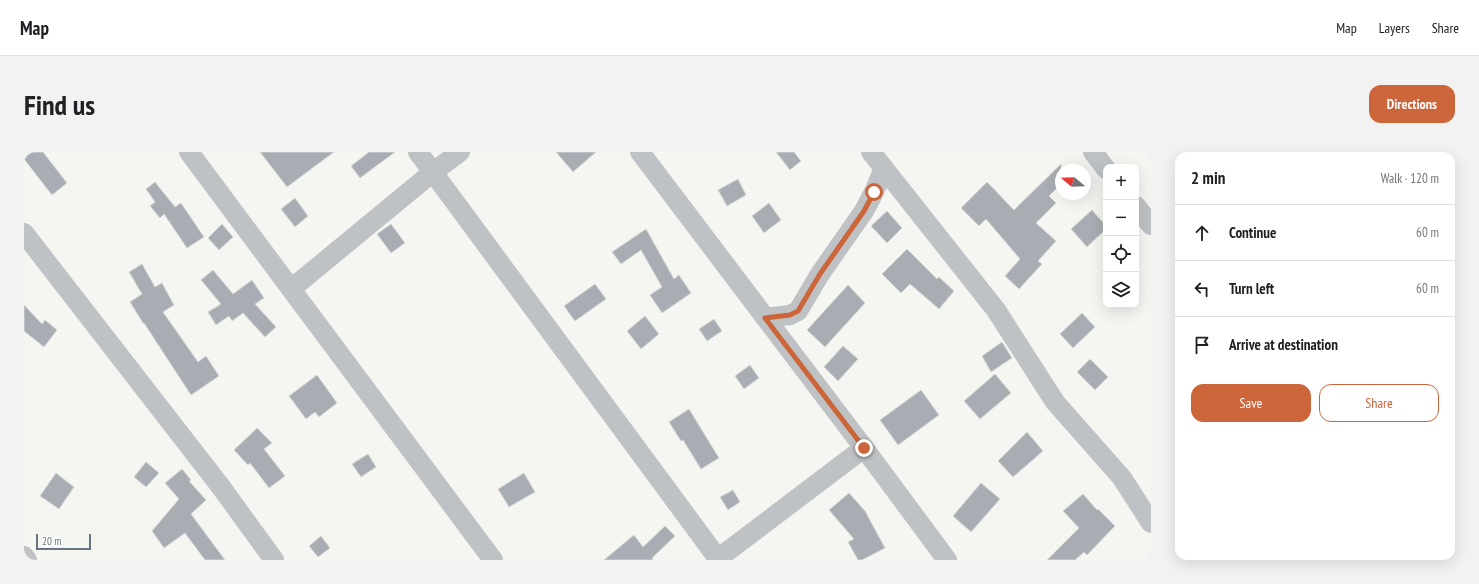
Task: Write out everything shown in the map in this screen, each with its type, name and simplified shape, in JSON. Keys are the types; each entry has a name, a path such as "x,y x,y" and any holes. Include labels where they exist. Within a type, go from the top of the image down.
{"street":[{"path":"189,152 493,560"},
{"path":"418,152 717,560 864,448"},
{"path":"291,289 433,172 460,152"},
{"path":"640,152 947,560"},
{"path":"871,152 996,310 1055,402 1122,478 1151,523"},
{"path":"1093,152 1103,165"},
{"path":"765,318 790,315 798,311 820,274 864,211 884,168"},
{"path":"1139,210 1151,225"},
{"path":"24,233 216,481 274,560"},
{"path":"24,556 27,560"}],"building":[{"path":"24,152 43,152 67,183 52,195 24,159"},
{"path":"260,152 334,152 287,187"},
{"path":"369,152 395,152 360,178 351,166"},
{"path":"556,152 596,152 573,172"},
{"path":"776,152 794,152 801,161 790,170"},
{"path":"1055,170 1055,190 1049,196 1056,203 1036,223 1056,241 1038,261 1042,264 1019,289 1005,276 1020,259 986,219 979,226 961,208 987,182 1014,210"},
{"path":"738,179 746,195 727,206 718,190"},
{"path":"155,182 175,207 181,203 204,237 187,248 164,214 160,218 150,206 155,202 146,189"},
{"path":"295,198 308,216 295,227 281,209"},
{"path":"769,203 781,220 764,233 752,216"},
{"path":"1092,210 1103,223 1103,232 1087,247 1071,229"},
{"path":"887,211 902,228 887,243 871,226"},
{"path":"222,224 233,237 219,250 208,238"},
{"path":"391,224 405,243 391,253 377,234"},
{"path":"646,229 674,279 679,275 691,293 662,313 650,295 662,287 641,250 621,264 612,252"},
{"path":"907,249 937,279 939,277 954,291 939,309 910,284 901,293 882,274"},
{"path":"142,264 155,287 162,283 174,305 163,312 198,362 206,356 219,376 191,395 130,302 142,294 129,272"},
{"path":"213,270 233,294 252,280 264,298 255,304 276,327 265,337 243,313 232,321 229,316 216,325 208,312 221,304 201,280"},
{"path":"595,284 606,299 575,321 564,306"},
{"path":"848,285 865,303 825,347 807,330"},
{"path":"24,305 42,324 45,320 57,330 44,347 24,331"},
{"path":"1082,313 1095,327 1073,348 1060,334"},
{"path":"645,316 659,334 641,349 627,331"},
{"path":"714,319 722,331 707,341 699,329"},
{"path":"1002,342 1012,358 991,372 982,356"},
{"path":"843,346 858,359 838,381 824,367"},
{"path":"1090,359 1108,377 1095,390 1077,372"},
{"path":"750,365 759,378 744,389 735,376"},
{"path":"995,374 1011,393 980,419 964,401"},
{"path":"317,375 337,403 319,417 315,412 306,419 289,396"},
{"path":"921,390 939,415 898,445 880,420"},
{"path":"689,409 719,458 701,469 683,440 681,441 669,422"},
{"path":"257,428 272,443 264,449 285,476 269,488 250,463 248,465 234,450"},
{"path":"1027,432 1043,451 1013,477 998,461"},
{"path":"368,454 376,467 361,477 352,464"},
{"path":"146,462 159,473 146,487 134,477"},
{"path":"182,469 191,480 189,481 206,500 191,514 225,560 205,560 185,533 164,548 152,531 179,499 165,483"},
{"path":"56,473 74,487 59,509 40,496"},
{"path":"524,473 535,492 509,507 498,489"},
{"path":"981,483 1000,499 971,532 953,516"},
{"path":"733,490 740,502 728,510 720,497"},
{"path":"849,493 865,511 885,548 862,560 858,560 848,542 854,539 829,510"},
{"path":"1083,494 1097,510 1098,509 1115,526 1087,555 1084,552 1075,560 1047,560 1079,528 1063,511"},
{"path":"665,526 675,536 652,558 653,560 604,560 634,535 643,547"},
{"path":"321,536 330,548 318,557 309,546"}],"route":[{"path":"864,448 765,318 790,315 798,311 820,274 864,211 874,192"}]}
